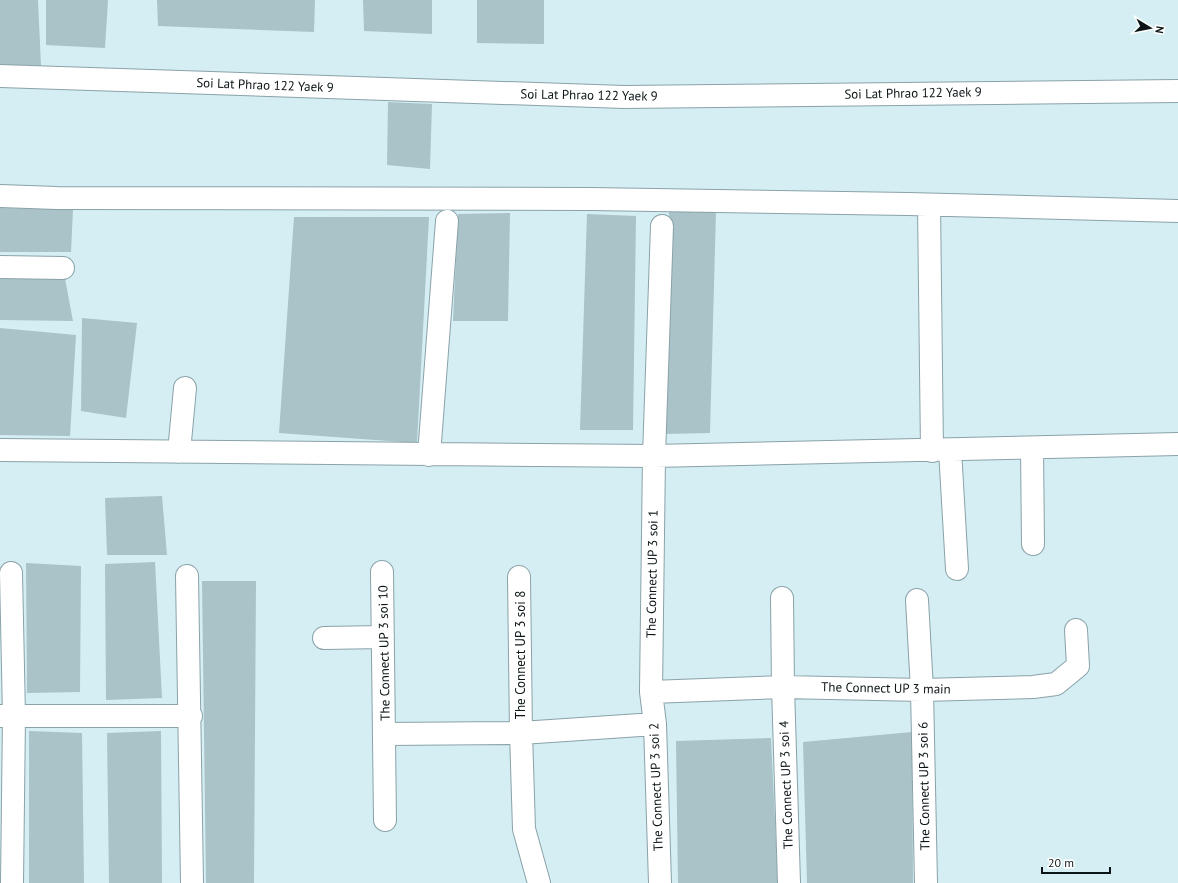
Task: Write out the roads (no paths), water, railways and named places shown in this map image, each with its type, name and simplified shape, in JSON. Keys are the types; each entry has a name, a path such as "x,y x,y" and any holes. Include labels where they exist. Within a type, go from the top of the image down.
{"street":[{"name":"Soi Lat Phrao 122 Yaek 9","path":"0,76 624,97 1178,91"},
{"path":"0,196 58,198 591,199 1178,211"},
{"path":"929,205 941,450 957,569"},
{"path":"429,455 447,221"},
{"name":"The Connect UP 3 soi 1","path":"651,692 654,456 662,226"},
{"path":"0,267 63,268"},
{"path":"179,452 185,388"},
{"path":"0,450 654,456 1178,444"},
{"path":"1032,448 1033,544"},
{"name":"The Connect UP 3 soi 10","path":"382,572 385,820"},
{"path":"11,573 7,716 12,883"},
{"path":"187,576 191,716 192,883"},
{"name":"The Connect UP 3 soi 8","path":"520,577 521,733 524,830 539,883"},
{"name":"The Connect UP 3 soi 4","path":"782,598 782,687 789,883"},
{"name":"The Connect UP 3 soi 6","path":"917,600 922,690 926,883"},
{"name":"The Connect UP 3 main","path":"651,692 782,687 922,690 1033,687 1056,684 1078,666 1076,630"},
{"path":"324,638 383,637"},
{"name":"The Connect UP 3 soi 2","path":"651,692 655,724 660,883"},
{"path":"7,716 191,716"},
{"path":"385,734 521,733 655,724"}]}
